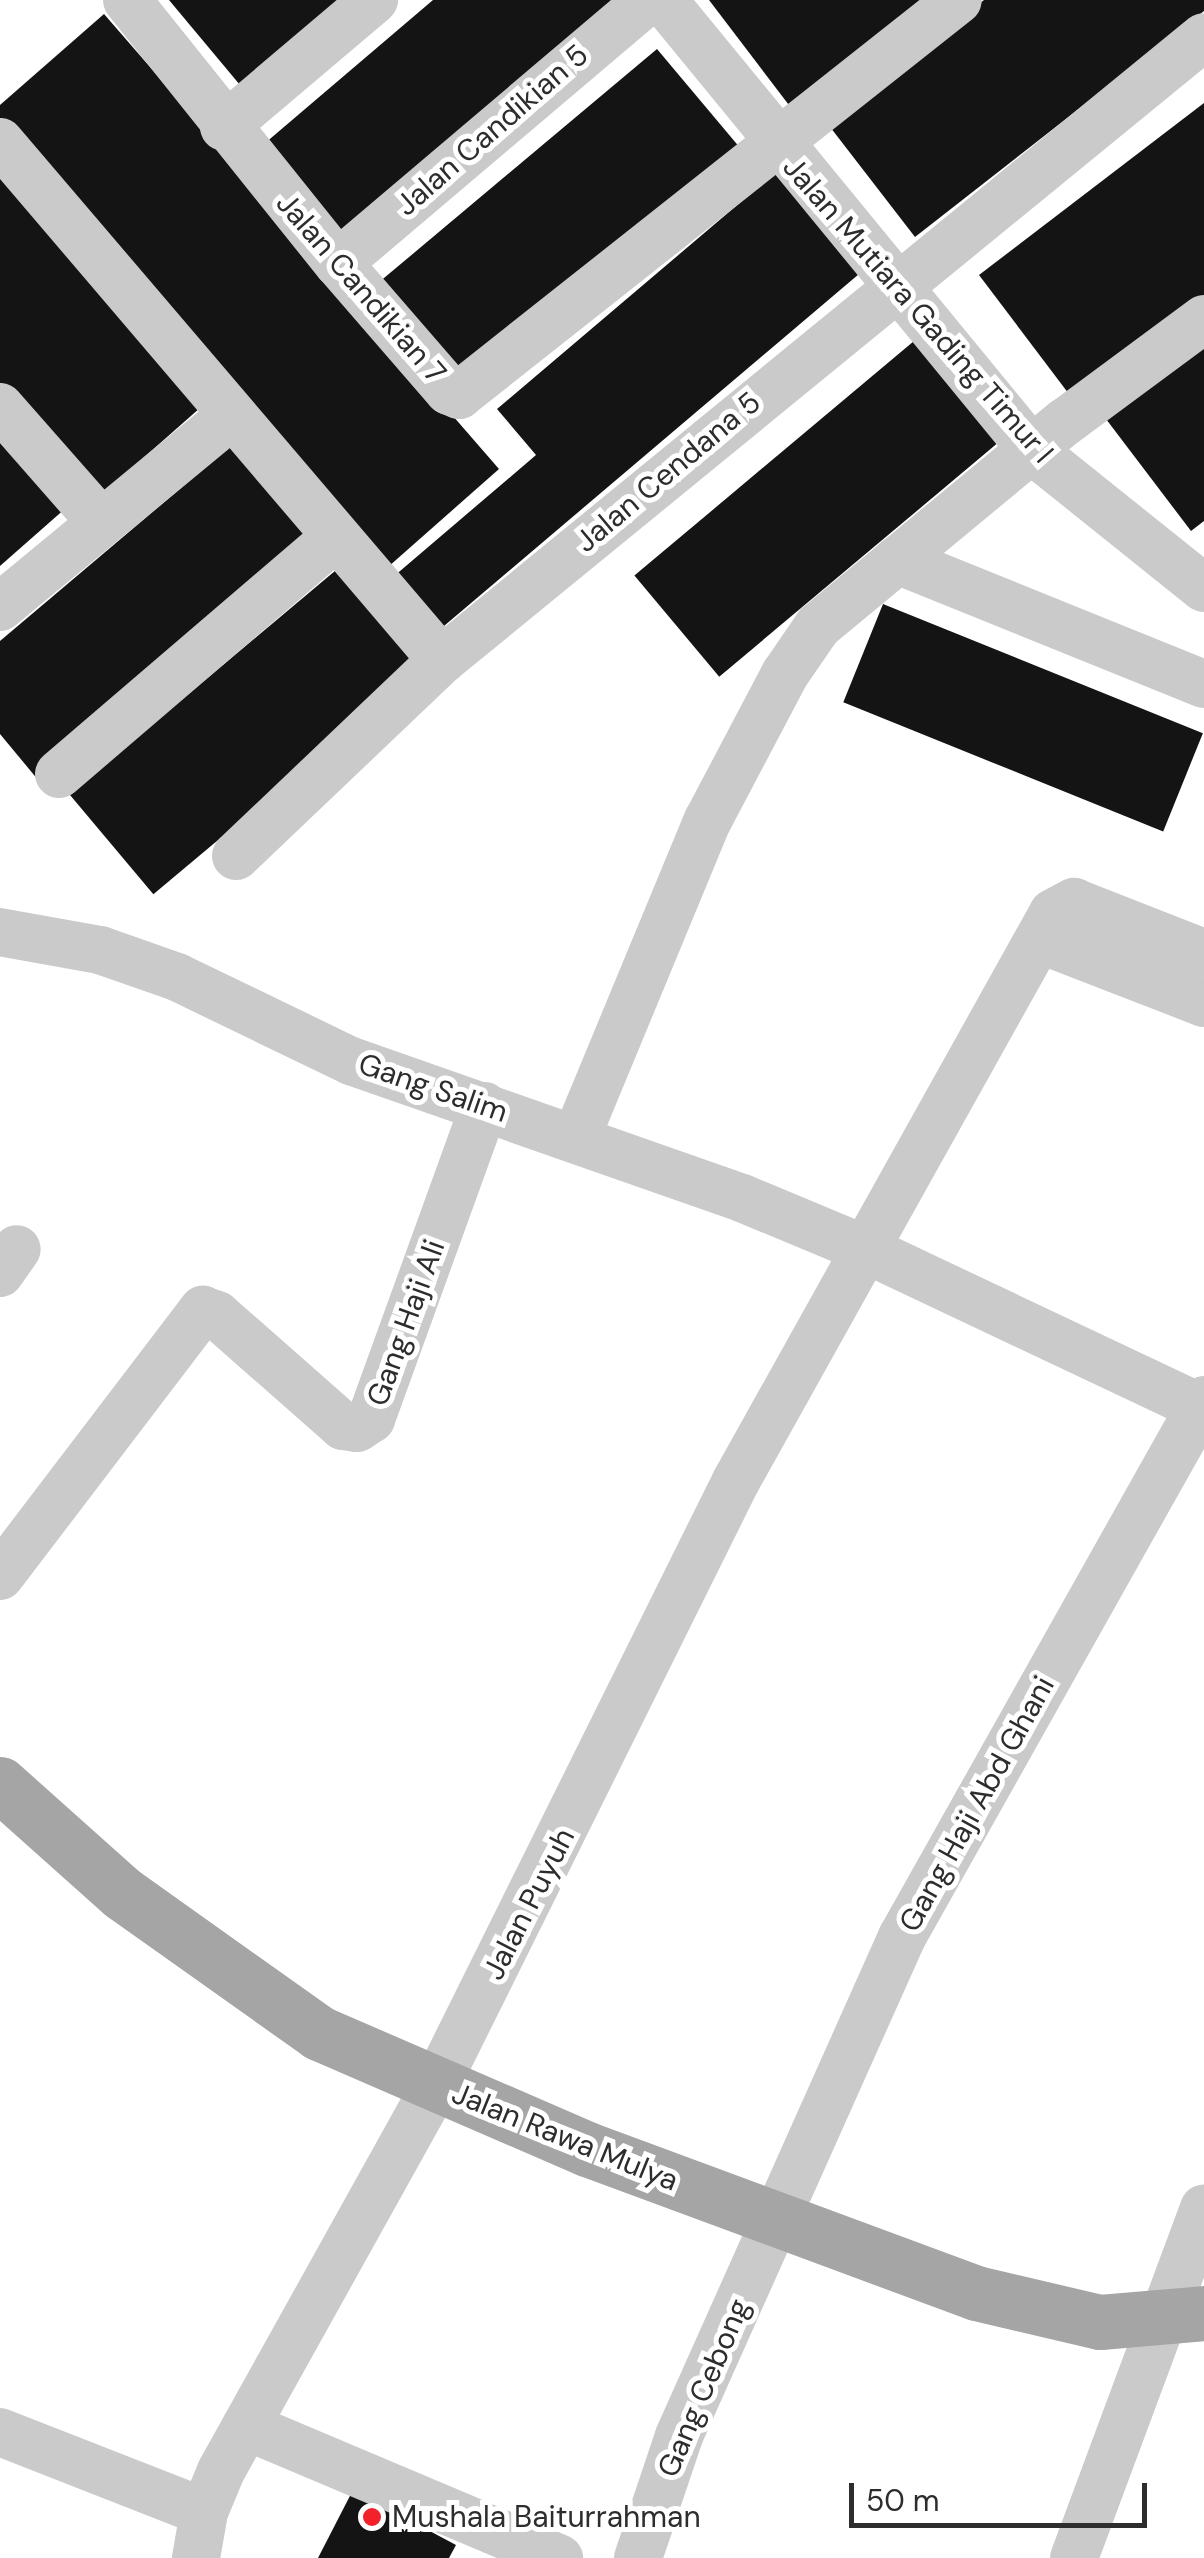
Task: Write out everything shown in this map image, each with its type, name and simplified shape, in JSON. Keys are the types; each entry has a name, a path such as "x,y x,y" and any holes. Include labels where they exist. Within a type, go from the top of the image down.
{"main road":[{"name":"Jalan Rawa Mulya","path":"0,1784 122,1894 226,1973 319,2034 778,2221 1054,2315 1181,2318"}],"street":[{"name":"Jalan Candikian 7","path":"127,0 224,127 338,263 448,391 459,394 775,143"},
{"path":"224,127 374,0"},
{"name":"Jalan Candikian 5","path":"338,263 648,0"},
{"name":"Jalan Mutiara Gading Timur I","path":"663,0 775,143 1033,451 1195,570"},
{"path":"775,143 958,0"},
{"name":"Jalan Cendana 5","path":"236,856 442,660 894,284 1204,37"},
{"path":"0,142 442,660"},
{"path":"576,1138 708,820 785,674 818,626 1033,451 1204,319"},
{"path":"0,408 101,522"},
{"path":"0,607 232,415"},
{"path":"59,774 334,538"},
{"path":"897,560 1204,684"},
{"name":"Jalan Puyuh","path":"196,2558 204,2512 246,2426 436,2084 736,1481 1053,913 1074,902 1204,953"},
{"name":"Gang Salim","path":"0,932 100,950 162,971 351,1061 576,1138 867,1250 1201,1404"},
{"path":"1039,939 1204,1004"},
{"name":"Gang Haji Ali","path":"0,1576 203,1310 218,1315 344,1426 357,1428 371,1418 484,1106"},
{"name":"Gang Haji Abd Ghani","path":"778,2221 902,1937 1201,1404"},
{"path":"1074,2558 1181,2318 1204,2208"},
{"name":"Gang Cebong","path":"638,2558 679,2436 778,2221"},
{"path":"246,2426 486,2543 559,2558"},
{"path":"0,2432 204,2512"}],"building":[{"path":"169,0 352,0 245,91"},
{"path":"433,0 619,0 348,244 264,144"},
{"path":"709,0 942,0 795,113"},
{"path":"984,0 1204,0 1204,11 915,237 827,123"},
{"path":"104,14 499,469 388,567 0,120 0,105"},
{"path":"657,49 741,149 462,384 377,284"},
{"path":"1204,103 1204,309 1078,406 979,275"},
{"path":"0,159 209,400 98,498 0,385"},
{"path":"775,173 859,274 431,637 386,583 536,455 497,409"},
{"path":"914,341 999,442 719,677 634,576"},
{"path":"1204,343 1204,521 1191,531 1106,419"},
{"path":"0,430 67,507 0,566"},
{"path":"233,444 317,544 39,781 0,734 0,641"},
{"path":"348,560 432,660 153,894 69,794"},
{"path":"883,604 1203,733 1163,832 843,702"},
{"name":"Mushala Baiturrahman","path":"353,2490 456,2545 449,2558 318,2558"}],"place":[{"name":"Mushala Baiturrahman","path":"372,2517"}]}
